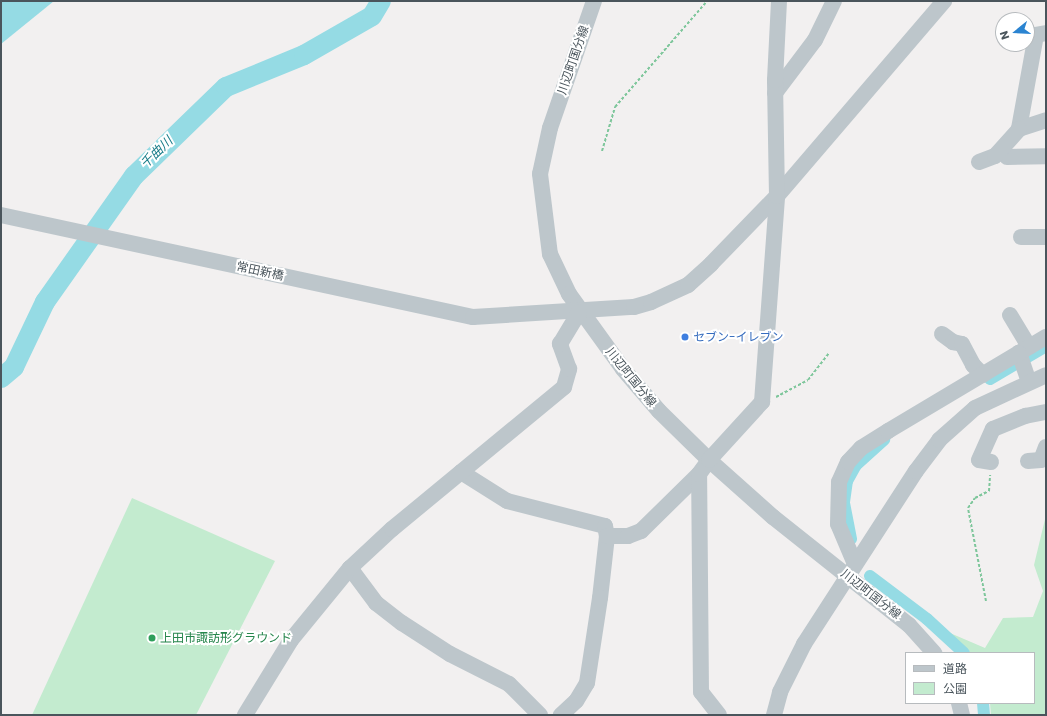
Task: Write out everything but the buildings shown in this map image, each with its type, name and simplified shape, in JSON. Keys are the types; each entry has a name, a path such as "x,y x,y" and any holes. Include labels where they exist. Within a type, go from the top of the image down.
{"street":[{"name":"川辺町国分線","path":"594,1 550,128 540,174 550,254 579,312 659,411 709,460 851,570 909,625 933,652"},
{"path":"607,536 628,536 641,531 699,474 709,460 762,402 777,196 775,93 779,1"},
{"path":"775,93 814,40 834,1"},
{"name":"常田新橋","path":"1,215 473,317 521,316 579,312 639,305 688,285 777,196 944,1"},
{"path":"1019,129 1036,35 1046,34"},
{"path":"979,162 995,156 1019,129 1046,120"},
{"path":"1007,157 1046,156"},
{"path":"1021,237 1046,237"},
{"path":"244,715 291,640 350,568 392,529 564,387 569,369 560,344 579,312"},
{"path":"1010,315 1024,361 1046,376"},
{"path":"942,334 953,342 962,344 972,365 983,375"},
{"path":"774,715 788,672 851,570 939,440 1024,361 1046,337"},
{"path":"851,570 838,524 839,482 848,462 867,445 983,375 1024,361"},
{"path":"991,462 979,460 993,429 1025,416 1046,412"},
{"path":"1028,461 1041,460 1046,447"},
{"path":"460,472 507,501 605,526 607,536 587,683 576,700 561,715"},
{"path":"699,474 700,692 719,715"},
{"path":"350,568 376,603 397,619 450,654 509,684 540,715"},
{"path":"959,704 962,715"}],"path":[{"path":"602,151 615,107 707,1"},
{"path":"759,406 808,380 829,353"},
{"path":"986,601 968,508 975,498 989,491 991,462"}],"green space":[{"name":"上田市諏訪形グラウンド","path":"132,498 275,561 196,715 32,715"},
{"path":"1046,515 1046,715 991,715 990,704 1035,704 1035,652 967,652 950,633 985,648 1003,618 1033,617 1043,591 1034,565"}],"water":[{"path":"1,1 54,1 1,44"}],"waterway":[{"name":"千曲川","path":"1,378 14,367 45,302 134,176 226,87 304,55 372,16 381,1"},
{"path":"990,379 1046,346"},
{"path":"851,539 844,502 847,481 856,465 884,440"},
{"path":"870,576 927,619 963,652"},
{"path":"983,704 984,715"}],"place":[{"name":"セブン-イレブン","path":"685,337"},
{"name":"上田市諏訪形グラウンド","path":"152,638"}]}
